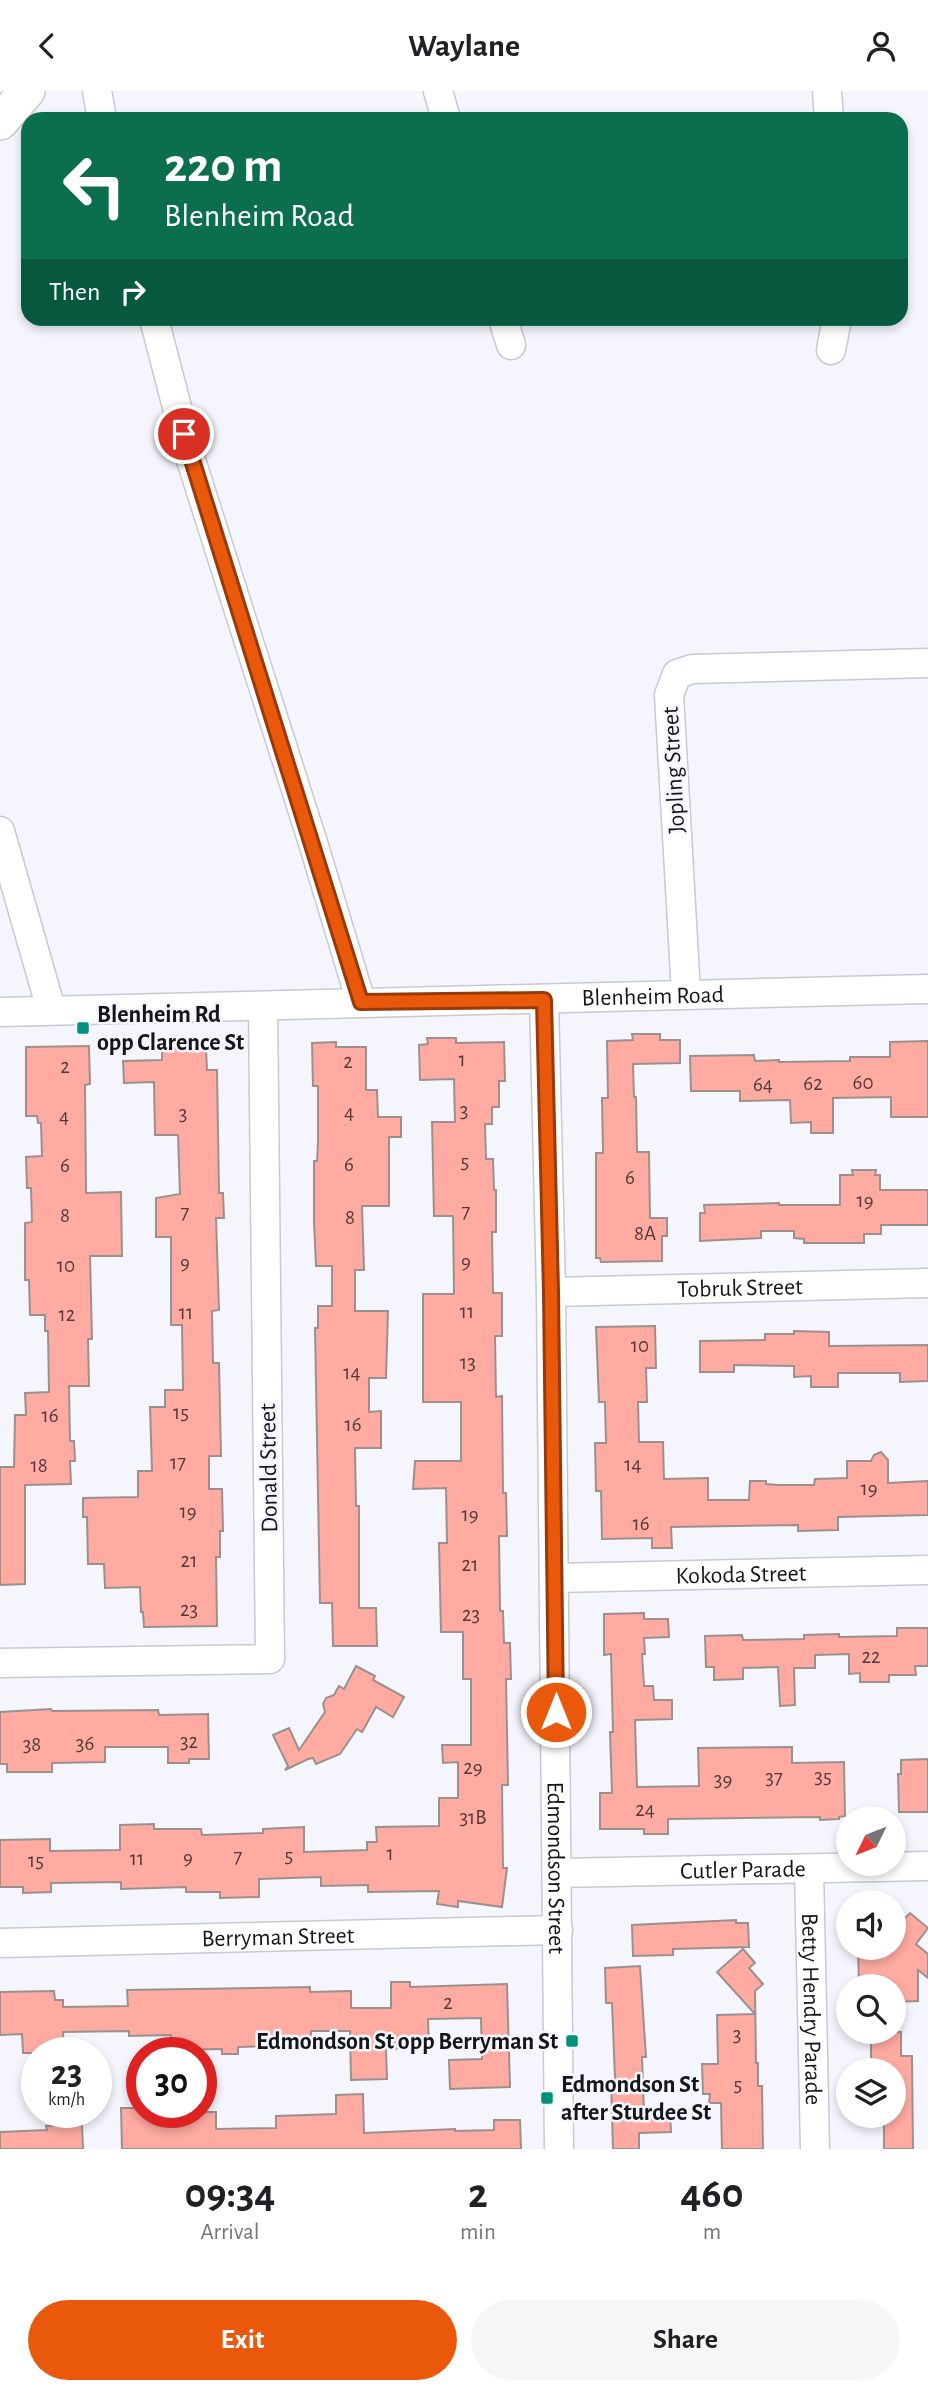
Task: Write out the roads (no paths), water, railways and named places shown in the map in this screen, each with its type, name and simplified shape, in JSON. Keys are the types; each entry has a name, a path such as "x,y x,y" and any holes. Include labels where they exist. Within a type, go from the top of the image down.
{"main road":[{"path":"0,122 27,91"}],"street":[{"path":"0,103 27,91"},
{"path":"438,91 444,112"},
{"path":"827,91 828,112"},
{"path":"156,326 190,457 361,1002"},
{"path":"831,350 836,326"},
{"name":"Jopling Street","path":"686,993 669,695 677,674 692,669 928,663"},
{"path":"0,831 51,1009"},
{"name":"Blenheim Road","path":"0,1012 928,989"},
{"name":"Edmondson Street","path":"544,1000 555,1578 559,2149"},
{"name":"Donald Street","path":"0,1663 270,1659 263,1006"},
{"name":"Tobruk Street","path":"551,1292 928,1283"},
{"name":"Kokoda Street","path":"555,1578 928,1570"},
{"name":"Cutler Parade","path":"557,1873 928,1866"},
{"name":"Betty Hendry Parade","path":"809,1869 815,2149"},
{"name":"Berryman Street","path":"0,1943 558,1930"}],"place":[{"name":"Blenheim Rd opp Clarence St","path":"83,1028"},
{"name":"Edmondson St opp Berryman St","path":"572,2041"},
{"name":"Edmondson St after Sturdee St","path":"547,2098"}]}
